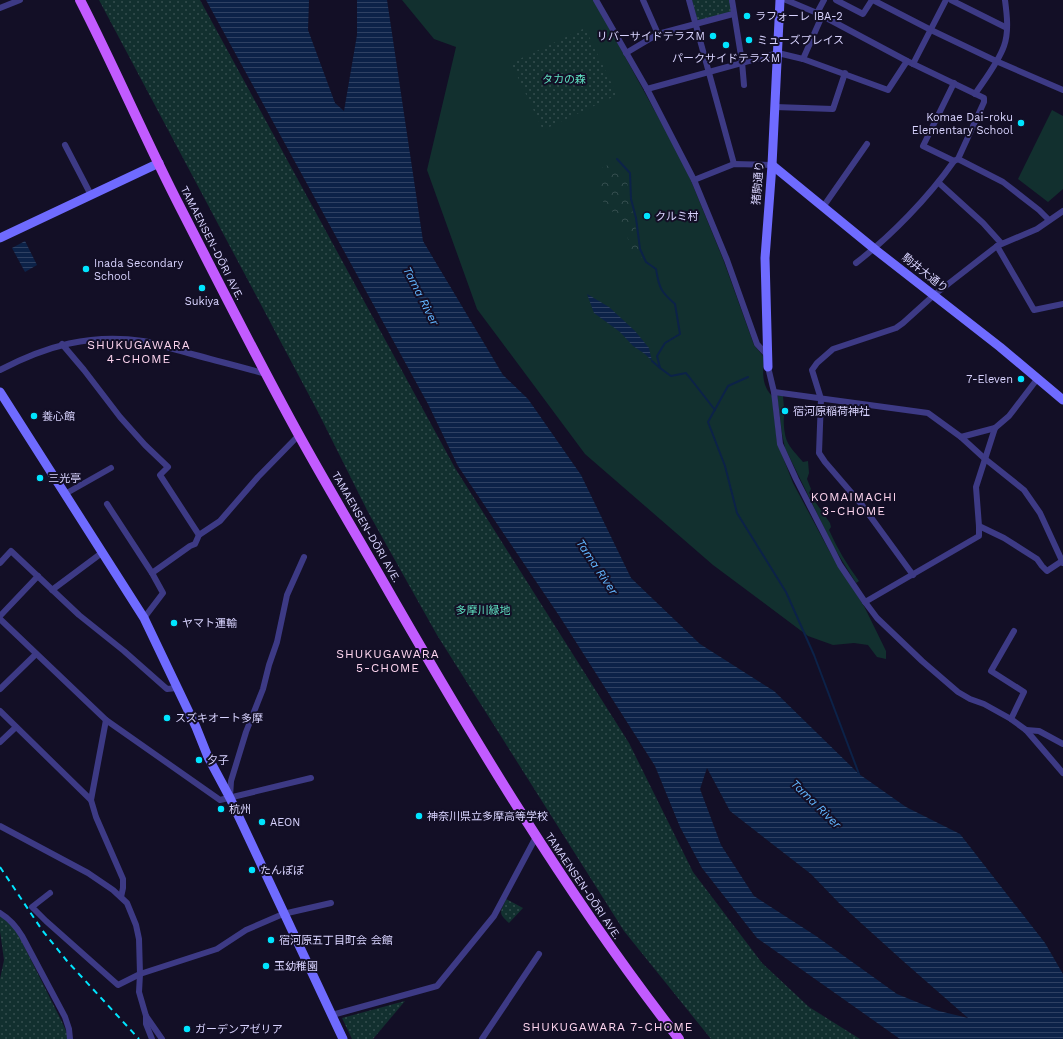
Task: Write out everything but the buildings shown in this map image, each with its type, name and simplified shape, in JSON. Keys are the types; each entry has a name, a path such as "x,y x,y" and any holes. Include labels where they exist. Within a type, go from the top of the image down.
{"main road":[{"name":"TAMAENSEN-DŌRI AVE.","path":"80,0 178,204 299,435 434,671 536,837 624,966 678,1039"}],"street":[{"path":"0,8 20,0"},
{"path":"596,0 647,89 694,180 727,260 757,344 768,356"},
{"path":"643,0 658,34"},
{"path":"689,0 734,164"},
{"path":"732,0 733,14 742,62 744,85"},
{"name":"猪駒通り","path":"768,367 765,258 772,165 780,0"},
{"path":"786,0 984,98 984,102 956,160 939,183 874,249 856,263"},
{"path":"803,59 824,0"},
{"path":"836,0 863,14 872,0 996,61 1063,90"},
{"path":"647,89 778,53 803,59 845,73 888,90 910,62 931,30 946,0"},
{"path":"951,0 1007,28"},
{"path":"976,94 1004,46 1007,28 1005,0"},
{"path":"626,53 658,34 733,14"},
{"path":"775,107 833,109 845,73"},
{"path":"954,84 923,146 1003,182 1050,220"},
{"path":"64,144 91,195"},
{"path":"823,207 867,144"},
{"path":"1,234 91,195 159,163"},
{"path":"694,180 734,164 772,165"},
{"name":"駒井大通り","path":"772,165 874,249 1038,378 1063,400"},
{"path":"939,183 983,224 999,245 1034,310 1063,304"},
{"path":"913,575 862,505 819,453 821,399 812,370 833,349 896,328 934,295 999,245 1037,228 1063,211"},
{"path":"0,370 41,351 62,344 90,339 144,341 267,374"},
{"path":"62,344 120,417 168,468 160,475 199,535"},
{"path":"768,367 774,392 780,444 840,565 865,602 885,626 958,692 1011,718 1026,730 1063,773"},
{"path":"961,437 995,428 1009,416 1038,378"},
{"path":"0,392 144,618 196,727 208,757 230,798 283,914 343,1039"},
{"path":"774,392 928,413 961,437 984,458 1024,490 1040,513 1063,561 1047,571 1037,559 1004,538 979,526"},
{"path":"865,602 979,536 976,487 984,458 995,428"},
{"path":"152,572 195,544 199,535 220,521 258,477 299,435"},
{"path":"65,494 111,468"},
{"path":"107,504 152,572 163,593 144,618"},
{"path":"0,563 11,551 79,615 124,651 167,689 177,688"},
{"path":"52,590 103,552"},
{"path":"230,798 231,782 246,732 263,689 277,642 287,595 304,557"},
{"path":"38,576 0,617 36,654 106,720 220,800 311,778"},
{"path":"1011,718 1024,692 991,671 1014,631"},
{"path":"0,689 36,654"},
{"path":"0,711 91,800"},
{"path":"106,720 91,800 96,817 123,879 121,897"},
{"path":"0,742 16,727"},
{"path":"1026,730 1039,731 1063,744"},
{"path":"0,826 88,872 121,897 127,904 136,925 139,939 139,992 146,1016 146,1024 152,1039"},
{"path":"332,1015 437,986 494,916 536,837"},
{"path":"50,893 32,907 118,985 140,974 217,949 246,930 283,914 332,903"},
{"path":"0,913 7,917 16,926 22,936 64,1017 71,1039"},
{"path":"482,1039 539,954"},
{"path":"146,1016 162,1039"}],"green space":[{"name":"多摩川緑地","path":"99,0 200,0 455,468 629,743 693,872 762,963 809,1007 860,1039 711,1039 624,931 437,635 368,512 318,412"},
{"path":"402,0 594,0 685,166 723,259 754,345 764,357 764,382 772,396 777,442 793,483 831,554 864,606 886,651 886,659 877,657 868,645 854,643 833,645 808,636 713,565 585,454 477,309 427,170 456,47 434,39"},
{"path":"692,0 730,0 732,11 699,21 697,19"},
{"name":"タカの森","path":"585,28 617,95 543,130 511,63"},
{"path":"1052,110 1063,116 1063,189 1048,202 1018,179"},
{"path":"612,163 627,174 628,197 635,220 637,244 643,262 637,264 631,252 622,222 600,198 600,169"},
{"path":"777,395 783,396 784,408 786,410 784,425 787,441 803,462 808,461 809,473 807,479 811,489 809,493 830,523 831,527 829,530 842,556 859,581 856,583 833,546 785,448"},
{"path":"506,899 523,908 509,923 503,917 501,912"},
{"path":"0,916 5,918 16,930 63,1024 67,1033 67,1039 0,1039 0,979 4,960 0,931"},
{"path":"405,1001 373,1039 352,1039 342,1018"}],"water":[{"name":"Tama River","path":"206,0 309,0 308,30 335,103 344,111 357,35 357,0 387,0 423,241 503,375 528,399 581,475 631,578 700,644 774,691 859,774 906,807 960,834 1045,943 1063,974 1063,1039 900,1039 757,938 702,868 680,827 655,766 560,617 458,466 428,404","holes":["707,768 730,811 811,874 840,904 968,1018 939,1011 897,994 816,936 754,896 721,845 700,789"]},
{"path":"25,241 37,265 25,272 12,248"},
{"path":"587,294 609,307 635,331 649,348 652,361 633,346 620,332 594,313"}],"waterway":[{"path":"617,159 630,173 631,199 636,218 640,249 646,262 656,269 661,289 675,304 680,334 665,343 657,356 660,368 671,376 686,373 715,410"},
{"path":"652,361 660,368"},
{"path":"748,377 728,386 708,422 725,466 737,513 786,592 814,655 859,774"}],"railway":[{"path":"0,867 42,930 67,961 139,1039"}],"place":[{"name":"ラフォーレ IBA-2","path":"747,16"},
{"name":"リバーサイドテラスM","path":"713,36"},
{"name":"ミューズプレイス","path":"749,40"},
{"name":"パークサイドテラスM","path":"726,45"},
{"name":"Komae Dai-roku Elementary School","path":"1021,123"},
{"name":"クルミ村","path":"647,216"},
{"name":"Inada Secondary School","path":"86,269"},
{"name":"Sukiya","path":"202,288"},
{"name":"7-Eleven","path":"1021,379"},
{"name":"宿河原稲荷神社","path":"785,411"},
{"name":"養心館","path":"34,416"},
{"name":"三光亭","path":"40,478"},
{"name":"ヤマト運輸","path":"174,623"},
{"name":"スズキオート多摩","path":"167,718"},
{"name":"夕子","path":"199,760"},
{"name":"杭州","path":"221,809"},
{"name":"神奈川県立多摩高等学校","path":"419,816"},
{"name":"AEON","path":"262,822"},
{"name":"たんぽぽ","path":"252,870"},
{"name":"宿河原五丁目町会 会館","path":"271,940"},
{"name":"玉幼稚園","path":"266,966"},
{"name":"ガーデンアゼリア","path":"187,1029"}],"district":[{"name":"SHUKUGAWARA 4-CHOME","path":"139,352"},
{"name":"KOMAIMACHI 3-CHOME","path":"854,504"},
{"name":"SHUKUGAWARA 5-CHOME","path":"388,661"},
{"name":"SHUKUGAWARA 7-CHOME","path":"608,1027"}]}
